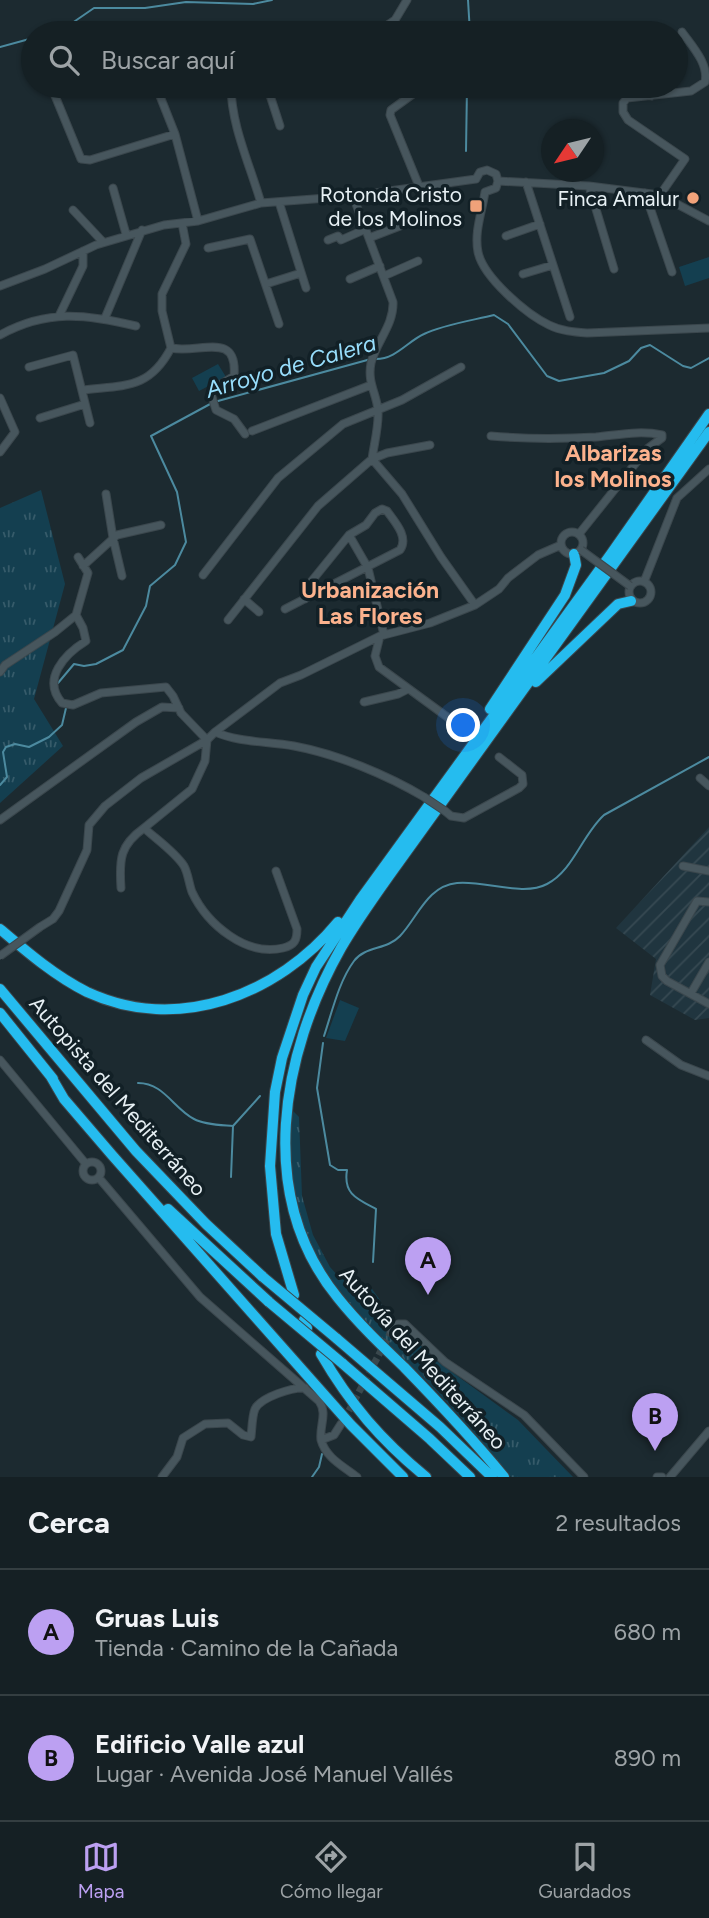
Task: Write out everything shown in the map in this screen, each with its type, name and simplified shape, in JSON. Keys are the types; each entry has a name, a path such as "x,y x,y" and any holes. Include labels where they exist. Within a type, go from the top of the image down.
{"highway":[{"path":"294,1295 276,1234 270,1166 272,1111 288,1039 303,995 321,959 360,900 709,414"},
{"name":"Autovía del Mediterráneo","path":"505,1477 463,1429 365,1328 323,1278 305,1246 292,1210 285,1172 286,1113 295,1062 327,974 345,941 391,873 709,432"},
{"path":"461,760 478,728 565,595 578,552"},
{"path":"487,740 498,731 550,668 618,604 631,601"},
{"path":"0,929 55,973 89,992 128,1004 184,1008 236,997 269,982 308,955 360,900"},
{"name":"Autopista del Mediterráneo","path":"0,989 136,1151 206,1224 263,1277 440,1427 492,1477"},
{"name":"Autopista del Mediterráneo","path":"0,1013 146,1186 205,1244 470,1477"},
{"path":"50,1075 64,1099 139,1186 366,1442 403,1477"},
{"path":"321,1354 367,1423 426,1477"},
{"path":"335,1378 340,1394 358,1420 391,1458 412,1477"}],"street":[{"path":"394,21 407,0"},
{"path":"688,40 707,67 705,82 688,91"},
{"path":"56,98 81,159 90,160 175,134"},
{"path":"161,98 175,134 198,221"},
{"path":"232,98 235,124 261,203"},
{"path":"271,98 280,125"},
{"path":"408,98 391,110 390,115 419,186"},
{"path":"627,98 623,108 628,120 685,159 660,195"},
{"path":"485,192 477,186 476,179 480,172 494,172 499,181"},
{"path":"0,286 126,234 198,221 261,203 353,196 476,179"},
{"path":"499,181 645,192 660,195 709,221"},
{"path":"485,192 496,188 499,181"},
{"path":"526,182 570,317"},
{"path":"589,186 614,269"},
{"path":"113,187 126,234"},
{"path":"485,192 477,244 481,262 493,280 533,315 549,325 568,332 587,333 709,328"},
{"path":"645,192 672,272"},
{"path":"353,196 384,276 393,310 371,364 371,385 379,409 372,459 408,503 475,605"},
{"path":"279,202 306,288"},
{"path":"73,210 103,242"},
{"path":"82,390 136,383 162,366 172,348 162,311 162,293 186,244 182,223"},
{"path":"506,236 540,224"},
{"path":"369,238 400,226"},
{"path":"328,240 338,236 341,240 366,229"},
{"path":"106,318 142,230"},
{"path":"208,248 250,239 279,324"},
{"path":"59,316 83,266 83,251"},
{"path":"384,276 418,261"},
{"path":"523,274 553,265"},
{"path":"350,279 380,266"},
{"path":"266,284 301,273"},
{"path":"0,335 50,316 106,318 136,326"},
{"path":"172,348 187,350 219,346 230,352 233,356 234,376 213,388 211,394 216,410 234,419 248,432 371,385"},
{"path":"29,367 73,355 90,423"},
{"path":"203,575 278,478 343,424 401,400 461,367"},
{"path":"0,398 15,432 0,452"},
{"path":"40,418 85,404"},
{"path":"491,436 525,439 633,433 662,435 579,534"},
{"path":"228,620 318,506 372,459 430,444"},
{"path":"644,582 677,498 709,469"},
{"path":"106,495 122,576"},
{"path":"285,609 368,568 400,550 404,539 387,511 382,509 375,513 366,525 349,535 306,588 305,599"},
{"path":"83,566 117,535 161,525"},
{"path":"0,956 53,919 87,850 89,825 105,806 141,778 207,740 281,683 382,636 430,623 475,605 499,589 508,578 538,555 561,545 565,535 572,532 579,534 584,543 578,552"},
{"path":"349,535 368,568 382,636 375,656 376,663 465,730"},
{"path":"561,545 567,553 578,552 630,586"},
{"path":"0,672 5,665 76,615 88,573 78,557"},
{"path":"636,581 644,582 651,590 650,597 642,604 631,601 628,595 630,586 636,581"},
{"path":"244,599 259,612"},
{"path":"76,615 86,641 71,650 57,667 55,696 62,703 73,705 101,693 166,687 179,708 207,740 205,761 192,789 128,840 120,867 121,888"},
{"path":"364,702 408,689"},
{"path":"0,820 136,722 163,707 179,708"},
{"path":"215,732 228,737 296,746 355,764 395,780 451,816 464,818 523,784 522,775 499,757"},
{"path":"700,778 709,786"},
{"path":"144,828 184,866 192,891 203,910 238,942 254,949 285,948 297,938 297,929 276,871"},
{"path":"683,866 709,870"},
{"path":"709,902 697,901 660,965 662,976 709,1004"},
{"path":"691,993 709,962"},
{"path":"646,1040 685,1067 709,1076"},
{"path":"0,1060 86,1164"},
{"path":"91,1162 99,1165 99,1178 92,1181 84,1176 83,1168 86,1164 91,1162"},
{"path":"99,1178 200,1297 323,1406 321,1440 327,1454 357,1477"},
{"path":"391,1332 397,1324 405,1324 445,1362 524,1415 584,1477"},
{"path":"162,1477 177,1457 183,1438 205,1424 228,1423 243,1435 251,1437 255,1409 262,1402 287,1390 305,1388"},
{"path":"321,1440 334,1435 341,1424"},
{"path":"670,1477 709,1431"}],"shaded area":[{"path":"709,827 709,1018 695,1020 650,995 656,959 616,928"}],"green space":[{"path":"709,257 709,278 685,286 679,267"},
{"path":"218,364 226,377 199,391 192,378"},
{"path":"41,490 65,584 34,699 63,746 0,803 0,508"},
{"path":"340,1000 359,1008 345,1041 326,1038"},
{"path":"291,1109 299,1117 302,1196 313,1235 330,1267 338,1276 372,1289 380,1300 389,1331 394,1333 404,1329 434,1359 518,1420 573,1477 511,1477 457,1413 357,1312 339,1290 309,1242 298,1215 291,1175"}],"waterway":[{"path":"75,21 94,8 145,8 186,2 253,4 272,0"},
{"path":"468,0 469,21"},
{"path":"0,47 21,41"},
{"path":"466,151 467,98"},
{"name":"Arroyo de Calera","path":"376,359 390,356 431,331 494,315 508,324 547,376 559,381 604,373 629,361 641,348 650,345 683,366 691,368 709,358"},
{"name":"Arroyo de Calera","path":"218,401 371,359"},
{"name":"Arroyo de Calera","path":"58,683 74,664 96,664 123,650 146,606 150,586 175,565 186,542 177,492 151,436 212,403"},
{"name":"Arroyo de Calera","path":"0,785 7,777 3,752 6,747 15,744 29,747 49,737 62,725 66,708"},
{"path":"324,1036 340,987 354,961 364,953 389,944 400,936 438,890 457,883 515,889 537,888 547,884 564,871 589,832 604,815 709,757"},
{"path":"323,1043 317,1088 330,1165 338,1170 347,1170 349,1190 357,1199 376,1209 373,1262"},
{"path":"138,1083 162,1091 194,1119 218,1125 233,1126 260,1096"},
{"path":"231,1177 233,1126"},
{"path":"312,1477 319,1467 322,1454"}],"tunnel":[{"path":"344,1420 391,1332"}],"place":[{"name":"Finca Amalur","path":"693,198"},
{"name":"Rotonda Cristo de los Molinos","path":"476,206"},
{"name":"Gruas Luis","path":"428,1295"},
{"name":"Edificio Valle azul","path":"655,1451"}],"district":[{"name":"Albarizas los Molinos","path":"613,466"},
{"name":"Urbanización Las Flores","path":"370,603"}]}
